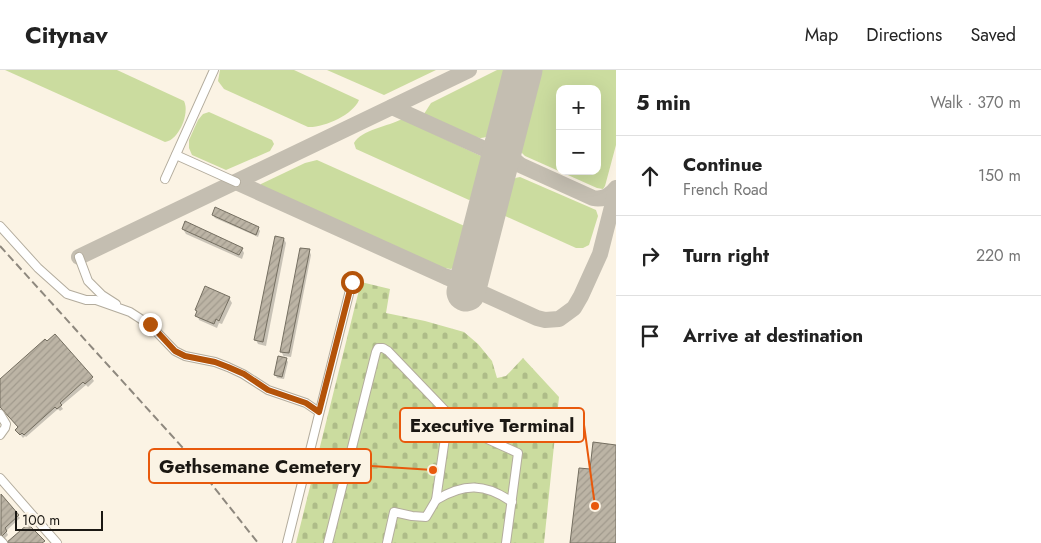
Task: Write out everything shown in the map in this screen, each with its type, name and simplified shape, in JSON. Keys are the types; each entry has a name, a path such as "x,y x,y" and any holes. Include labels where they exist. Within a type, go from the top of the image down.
{"street":[{"path":"165,179 214,70"},
{"path":"176,155 236,182"},
{"path":"0,226 27,256 67,294 86,300 96,300 130,312"},
{"path":"78,257 88,281 102,295 150,324 175,351 185,356 215,362 228,367 244,374 268,390 306,403 319,412"},
{"path":"287,543 352,282"},
{"path":"328,543 378,348 383,348 388,352 461,427 518,453 506,543"},
{"path":"0,414 6,424 0,435"},
{"path":"386,543 394,512 426,517 436,500 446,431 453,420"},
{"path":"0,478 57,543"},
{"path":"436,500 450,492 470,488 487,488 501,494 512,502"},
{"path":"0,540 3,543"}],"green space":[{"path":"5,70 117,70 184,101 186,112 179,131 170,140 165,142"},
{"path":"220,70 294,70 359,100 351,111 337,120 308,127 224,89 218,81"},
{"path":"327,70 436,70 384,95"},
{"path":"497,70 504,70 507,76 492,131 487,137 475,137 424,114 431,103"},
{"path":"536,70 616,70 616,145 603,189 568,175 601,175 601,85 556,85 556,170 525,156 519,150 518,142"},
{"path":"209,112 272,140 274,144 270,151 226,170 192,155 189,148 189,140 198,120 203,114"},
{"path":"402,119 481,156 484,166 476,197 469,200 356,149 354,143 363,135"},
{"path":"317,160 469,228 458,264 451,269 443,268 261,186 261,184 305,163"},
{"path":"520,177 596,210 598,216 589,245 583,248 576,248 505,216 503,199 506,187 514,179"},
{"path":"361,282 390,289 386,313 464,332 478,344 492,361 497,378 506,376 523,358 559,397 544,543 296,543"}],"building":[{"path":"215,207 259,227 256,235 212,215"},
{"path":"185,221 243,248 239,255 182,229"},
{"path":"275,236 284,238 263,342 254,340"},
{"path":"300,248 310,249 289,353 280,352"},
{"path":"205,286 230,297 219,321 216,319 214,324 195,316 197,311 195,310"},
{"path":"55,334 93,377 85,384 83,382 60,403 62,405 57,409 55,407 24,435 22,433 20,435 15,430 18,427 0,407 0,379 45,339 47,341"},
{"path":"278,356 287,358 282,377 274,375"},
{"path":"593,442 616,445 616,543 570,543 579,468 590,469"},
{"path":"1,494 19,515 5,528 7,531 1,537"},
{"path":"28,524 45,541 42,543 6,543"}],"taxiway":[{"path":"79,257 469,70"},
{"path":"392,107 593,198 606,197 616,188"},
{"path":"509,126 507,136 509,151 519,164"},
{"path":"236,182 545,320 559,319 574,308 581,296 600,254 616,191"},
{"path":"447,277 461,277 467,275 472,270"}],"runway":[{"path":"466,292 523,70"}],"railway":[{"path":"0,246 183,448 258,543"}],"place":[{"name":"Gethsemane Cemetery","path":"433,470"},
{"name":"Executive Terminal","path":"595,506"}],"route":[{"path":"150,324 175,351 185,356 215,362 228,367 244,374 268,390 306,403 319,412 352,282"}]}
